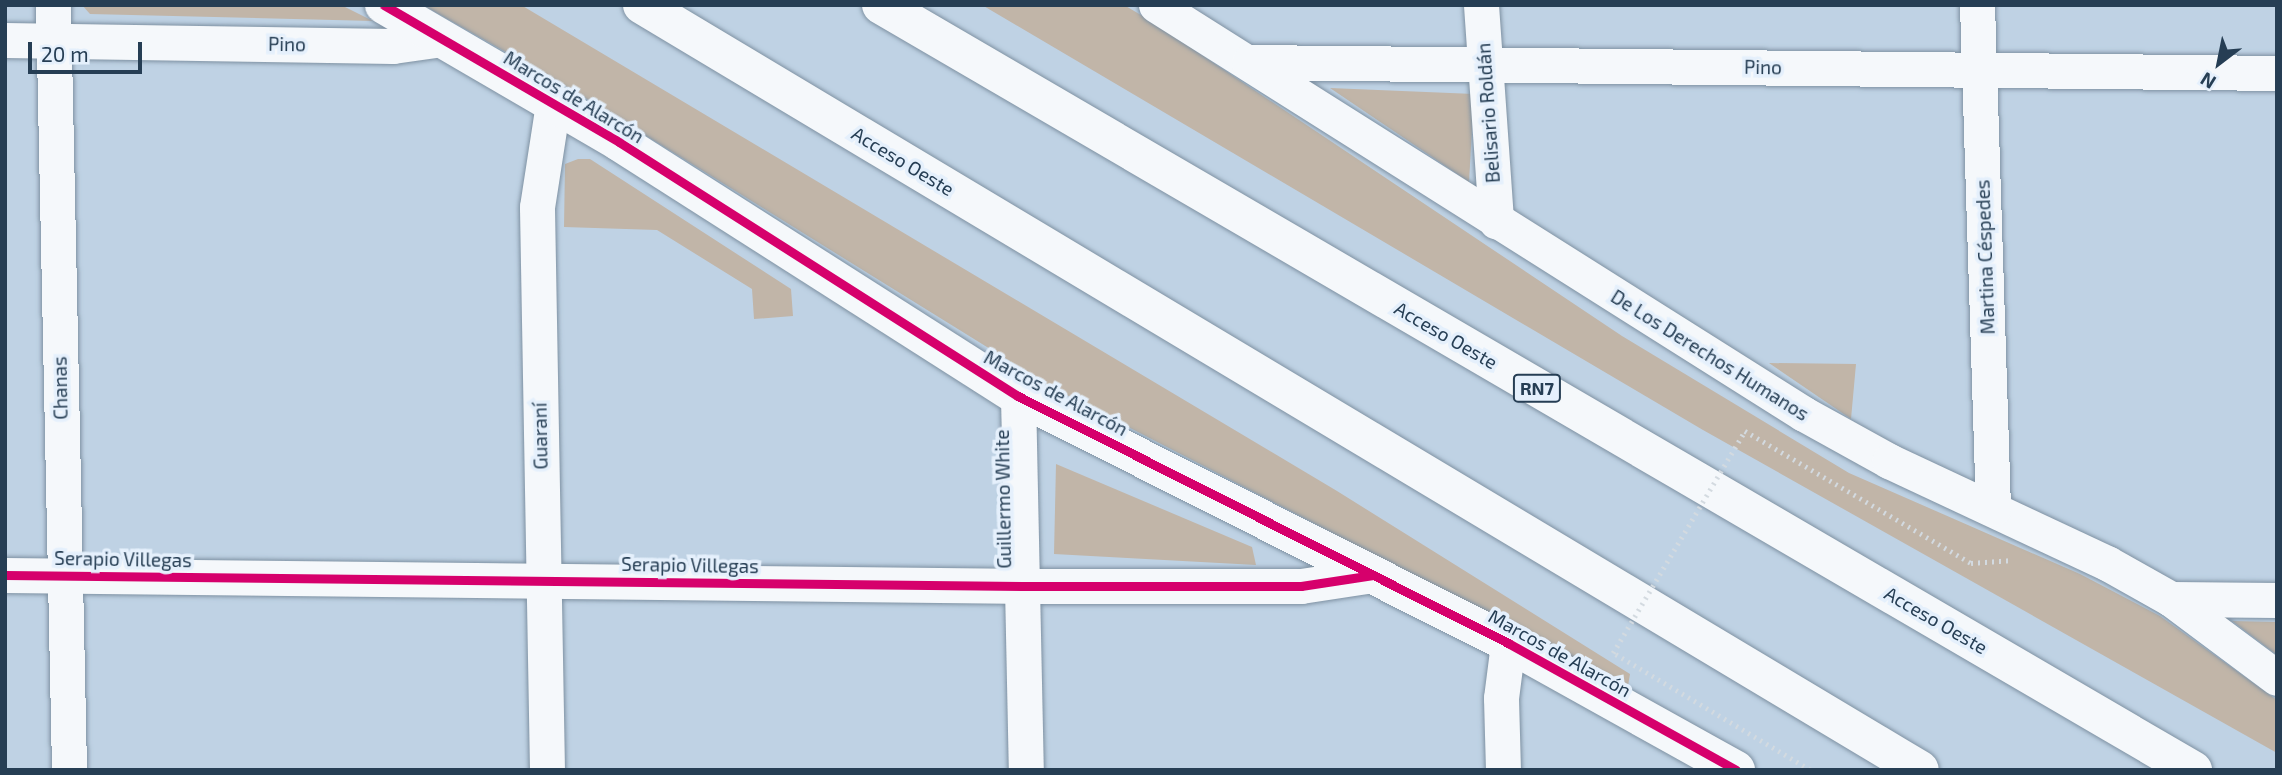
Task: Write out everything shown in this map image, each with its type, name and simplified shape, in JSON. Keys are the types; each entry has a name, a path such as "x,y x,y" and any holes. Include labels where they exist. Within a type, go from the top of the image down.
{"main road":[{"name":"Marcos de Alarcón","path":"384,5 553,104 1018,396 1508,643 1736,770"},
{"name":"Acceso Oeste","path":"642,5 1920,770"},
{"name":"Acceso Oeste","path":"881,5 2193,770"}],"street":[{"name":"Chanas","path":"53,5 69,770"},
{"name":"De Los Derechos Humanos","path":"1156,5 1804,414 1889,461 1993,509 2171,599 2277,678"},
{"name":"Belisario Roldán","path":"1481,5 1496,221"},
{"name":"Martina Céspedes","path":"1977,5 1993,509"},
{"name":"Pino","path":"5,40 393,46 443,39"},
{"name":"Pino","path":"1249,62 2277,73"},
{"name":"Guaraní","path":"547,770 537,207 553,104"},
{"name":"Guillermo White","path":"1018,396 1026,770"},
{"name":"Serapio Villegas","path":"5,575 1022,586 1301,586 1373,575"},
{"path":"2171,599 2277,600"},
{"path":"1503,770 1501,698 1508,643"}],"path":[{"path":"1810,770 1613,653 1745,431 1971,563"}],"shaded area":[{"path":"82,5 341,5 373,21 90,14"},
{"path":"423,5 521,5 1337,491 1630,674 1628,686 1053,388 574,91"},
{"path":"982,5 1124,5 1622,336 1849,473 2080,574 2160,616 2277,700 2277,753 1703,430"},
{"path":"1330,88 1474,94 1469,182"},
{"path":"578,159 590,159 791,289 793,316 754,319 752,289 657,230 564,227 565,164"},
{"path":"1769,363 1856,364 1851,419"},
{"path":"1056,464 1252,547 1256,565 1054,554"},
{"path":"2232,621 2277,622 2277,655"}],"cycle path":[{"path":"384,5 619,142 1018,396 1508,643 1736,770"},
{"path":"5,575 1022,586 1301,586 1373,575"}]}
